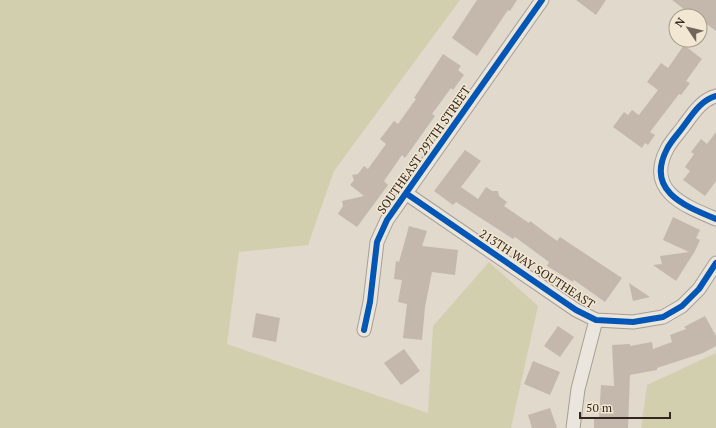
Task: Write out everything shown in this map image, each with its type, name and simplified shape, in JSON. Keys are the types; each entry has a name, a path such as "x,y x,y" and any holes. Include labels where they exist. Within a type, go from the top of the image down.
{"street":[{"name":"SOUTHEAST 297TH STREET","path":"364,330 370,302 377,242 387,220 407,194 542,0"},
{"path":"716,96 704,102 697,108 667,148 661,176 664,185 675,200 716,219"},
{"name":"213TH WAY SOUTHEAST","path":"407,194 576,310 596,320 633,322 663,317 682,306 699,289 716,263"},
{"path":"573,428 578,389 596,320"}],"shaded area":[{"path":"0,0 460,0 334,171 308,245 239,252 227,344 428,413 433,326 489,262 538,306 511,428 0,428"},
{"path":"716,353 716,428 641,428 647,385"}],"building":[{"path":"477,0 517,0 510,11 508,10 477,56 452,38"},
{"path":"576,0 606,0 596,15"},
{"path":"672,0 716,0 716,31 708,25 708,8 682,8"},
{"path":"682,48 688,48 702,59 686,81 690,83 681,95 679,94 650,132 655,135 648,145 645,143 642,148 613,127 624,112 628,115 632,110 639,115 658,90 647,82 661,63 668,68"},
{"path":"443,54 461,66 458,70 464,75 453,90 451,88 432,114 435,116 405,158 402,155 384,181 388,185 357,227 338,214 343,206 342,201 364,196 350,185 354,180 352,175 358,174 364,166 368,169 386,144 380,139 394,121 398,124 416,99 414,98"},
{"path":"716,132 716,181 705,196 683,180 690,171 685,167 694,154 691,152 701,139 707,144"},
{"path":"465,150 481,161 461,187 478,199 486,187 492,191 498,191 499,196 507,202 504,206 529,223 530,221 557,241 560,237 622,278 605,302 574,280 573,282 547,266 549,262 515,237 513,239 456,202 453,205 434,191"},
{"path":"673,217 700,230 696,238 700,240 695,251 676,281 653,265 662,264 660,256 689,252 663,240"},
{"path":"409,226 427,231 422,246 458,250 455,275 432,272 425,307 422,340 403,338 407,304 398,302 402,280 394,279 396,261 399,262"},
{"path":"629,283 650,297 633,301"},
{"path":"256,313 280,318 276,342 252,337"},
{"path":"705,316 716,336 716,346 703,353 657,368 657,370 630,375 628,428 594,428 594,419 599,419 601,385 614,386 612,345 630,344 630,346 652,342 653,349 672,342 670,335 686,329 684,327"},
{"path":"558,326 574,337 560,357 544,346"},
{"path":"404,349 420,371 401,385 384,363"},
{"path":"533,361 560,372 550,395 524,384"},
{"path":"550,408 557,428 532,428 528,415"}],"cycle path":[{"path":"364,330 370,302 377,242 387,220 542,0"},
{"path":"716,96 701,104 697,108 670,143 662,164 661,176 665,186 672,195 681,202 716,219"},
{"path":"407,194 576,310 596,320 633,322 663,317 682,306 699,289 716,263"}]}
